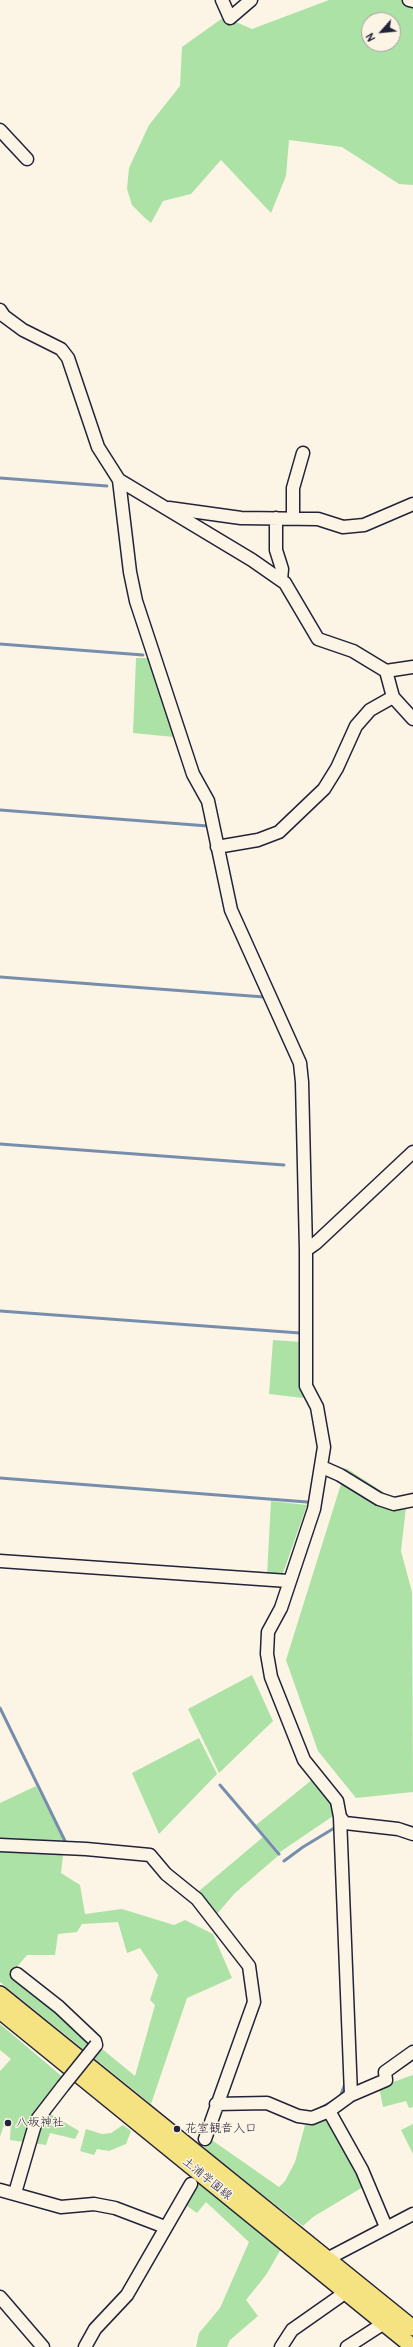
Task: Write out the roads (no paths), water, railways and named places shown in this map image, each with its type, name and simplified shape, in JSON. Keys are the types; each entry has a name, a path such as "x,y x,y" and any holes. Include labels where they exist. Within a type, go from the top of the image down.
{"main road":[{"name":"土浦学園線","path":"0,1994 413,2347"},
{"name":"土浦学園線","path":"0,2011 327,2259 412,2326"}],"street":[{"path":"222,0 230,18 251,0"},
{"path":"409,0 413,1"},
{"path":"0,130 27,159"},
{"path":"0,310 4,316 23,330 61,349 68,358 98,447 119,480 130,572 136,601 193,774 208,801 231,910 300,1063 302,1082 306,1250 306,1386 320,1418 324,1447 322,1468 314,1509 288,1581 281,1608 268,1632 267,1654 271,1677 304,1760 337,1801 340,1817 351,2096"},
{"path":"293,518 293,488 303,453"},
{"path":"119,480 252,560 285,583 318,639 353,651 386,671 413,668"},
{"path":"162,506 241,518 318,519 342,527 364,525 413,504"},
{"path":"276,518 276,550 282,569 281,580"},
{"path":"386,671 393,697 413,719"},
{"path":"217,847 258,840 279,832 292,821 324,789 337,768 356,726 370,710 393,697"},
{"path":"306,1250 316,1243 413,1152"},
{"path":"322,1468 340,1475 379,1499 394,1504 413,1500"},
{"path":"0,1561 288,1581"},
{"path":"340,1817 345,1823 398,1829 413,1834"},
{"path":"0,1845 86,1849 150,1855 166,1874 197,1898 249,1966 254,2002 216,2104 205,2139"},
{"path":"15,2193 36,2121 96,2045 95,2042 59,2007 18,1974"},
{"path":"216,2104 267,2103 298,2116 312,2118 329,2111 351,2096 386,2080 385,2072 413,2052"},
{"path":"329,2111 362,2170 386,2227"},
{"path":"86,2347 95,2329 127,2295 191,2184"},
{"path":"0,2190 61,2207 94,2204 115,2208 165,2227"},
{"path":"327,2259 413,2214"},
{"path":"281,2347 292,2330 340,2297 345,2290"},
{"path":"0,2297 43,2347"},
{"path":"347,2347 378,2327 382,2322"}],"waterway":[{"path":"0,478 107,486"},
{"path":"0,644 143,655"},
{"path":"0,810 208,826"},
{"path":"0,977 264,997"},
{"path":"0,1144 284,1165"},
{"path":"0,1311 300,1333"},
{"path":"0,1478 307,1502"},
{"path":"0,1708 66,1843"},
{"path":"220,1785 279,1854"},
{"path":"284,1861 303,1847 336,1827"},
{"path":"340,2097 345,2084"},
{"path":"319,2109 333,2101"}],"place":[{"name":"八坂神社","path":"8,2123"},
{"name":"花室観音入口","path":"177,2129"}]}
